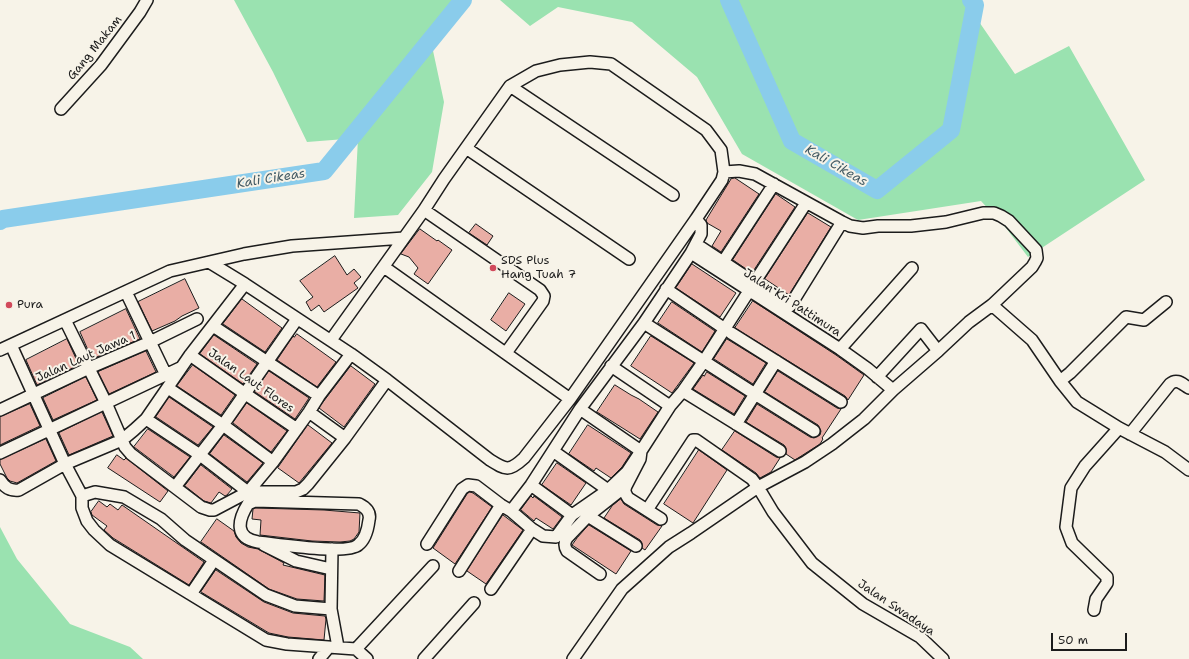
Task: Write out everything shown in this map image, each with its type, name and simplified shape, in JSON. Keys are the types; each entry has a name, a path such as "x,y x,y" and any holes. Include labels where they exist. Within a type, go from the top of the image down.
{"street":[{"name":"Gang Makam","path":"61,109 100,65 140,12 147,0"},
{"path":"209,262 331,340 387,380 490,460 508,469 516,466 524,458 570,399 696,219 722,180 724,172 721,150 706,130 611,64 590,62 560,65 536,71 510,86 384,267 331,340"},
{"path":"510,86 673,195"},
{"path":"466,148 629,260"},
{"path":"573,659 622,589 669,546 691,533 758,487 805,462 832,444 864,419 968,322 992,305 1032,267 1037,258 1036,250 1009,221 994,213 984,213 946,222 912,226 878,226 863,228 850,226 842,222 755,174 739,171 724,172"},
{"path":"723,262 774,184"},
{"path":"427,544 462,489 468,485 476,486 511,511 542,536 556,537 572,515 608,490 627,472 670,406 728,331 752,287 806,203"},
{"path":"424,210 540,290 544,296 543,302 506,353"},
{"path":"511,511 531,485 580,409 644,323 694,248 701,234 701,226 696,219"},
{"path":"694,248 723,262 752,287 790,306 842,222"},
{"path":"0,350 12,346 170,271 292,246 404,238"},
{"name":"Jalan Kri Pattimura","path":"694,248 840,349 894,390"},
{"path":"384,267 570,399"},
{"path":"840,349 912,268"},
{"path":"0,480 3,485 9,489 19,490 65,464 122,440 146,419 190,355 245,284"},
{"path":"666,289 776,362 841,402"},
{"path":"126,292 166,375"},
{"path":"1060,381 1126,318 1144,320 1166,302"},
{"path":"992,305 1032,340 1060,381 1077,402 1119,428 1165,452 1189,470"},
{"name":"Jalan Laut Jawa 1","path":"0,410 197,319"},
{"path":"175,487 223,425 297,319"},
{"path":"65,320 106,403 125,447 131,454 201,507 210,510 248,492 273,462 319,396 351,354"},
{"path":"644,323 814,431"},
{"path":"212,326 319,396"},
{"path":"877,377 921,329 938,351"},
{"path":"12,346 65,464 80,492 82,508 87,521 110,545 266,640 287,644 356,649 367,659"},
{"name":"Jalan Laut Flores","path":"190,355 297,429"},
{"path":"736,424 776,362"},
{"path":"611,366 670,406"},
{"path":"0,453 183,367"},
{"path":"146,419 200,455 248,492 296,492 303,489 308,484 345,438 387,380"},
{"path":"1130,434 1173,381 1177,380 1189,388"},
{"path":"168,388 223,425 273,462"},
{"path":"683,390 780,451"},
{"path":"580,409 641,451"},
{"path":"309,412 345,438"},
{"path":"1094,610 1096,600 1107,584 1106,577 1072,543 1066,527 1071,488 1085,466 1119,428"},
{"name":"Jalan Swadaya","path":"647,510 693,440 696,440 752,479 773,512 812,563 863,604 920,637 943,659"},
{"path":"553,451 608,490"},
{"path":"641,451 640,459 625,490 628,498 661,519"},
{"path":"531,485 572,515"},
{"path":"600,574 568,551 564,545 567,538 588,516 626,486"},
{"path":"80,492 95,492 124,497 161,518 185,540 266,596 295,606 331,609"},
{"path":"255,501 359,504 364,506 369,513 370,518 363,540 354,548 332,549 251,541 240,531 240,523 246,507 250,502 255,501"},
{"path":"459,571 501,505"},
{"path":"588,516 636,546"},
{"path":"491,589 532,529"},
{"path":"258,542 296,561 331,570"},
{"path":"332,549 331,609 334,647"},
{"path":"191,594 214,560"},
{"path":"356,649 433,566"},
{"path":"424,659 474,603"},
{"path":"319,659 334,647"}],"green space":[{"path":"234,0 458,0 429,32 444,102 432,172 398,215 354,218 358,138 307,142 273,72"},
{"path":"500,0 964,0 1015,74 1069,46 1145,180 1028,257 1006,228 981,201 858,220 742,154 697,77 632,22 558,7 530,26"},
{"path":"0,527 17,559 70,624 130,647 143,659 0,659"}],"building":[{"path":"735,178 759,194 721,252 712,246 721,231 707,223 706,220 731,179"},
{"path":"776,194 795,207 752,273 733,260"},
{"path":"808,213 831,227 789,295 765,279"},
{"path":"476,224 493,236 487,245 469,233"},
{"path":"420,229 452,250 428,284 414,274 418,268 409,257 401,254"},
{"path":"335,256 347,275 354,269 361,277 354,283 358,288 324,312 319,305 311,311 306,302 313,297 300,281"},
{"path":"692,264 736,293 720,317 676,288"},
{"path":"185,279 199,308 152,331 138,302"},
{"path":"509,293 525,304 506,331 491,320"},
{"path":"242,299 282,328 265,352 223,324"},
{"path":"753,301 864,375 848,400 845,396 735,328"},
{"path":"672,302 715,331 702,352 658,323"},
{"path":"126,309 140,339 92,359 80,332"},
{"path":"297,334 336,362 317,387 277,360 293,336 294,337"},
{"path":"214,335 257,364 243,384 200,354"},
{"path":"651,336 694,363 672,393 631,366"},
{"path":"67,339 79,365 37,385 26,360"},
{"path":"727,339 766,363 753,384 714,359"},
{"path":"146,351 156,372 109,394 98,372"},
{"path":"193,365 235,395 221,415 177,386"},
{"path":"351,366 375,384 344,427 319,408"},
{"path":"269,371 309,398 295,419 255,392"},
{"path":"778,371 837,408 841,409 822,438 823,439 820,444 795,460 786,454 786,448 784,445 746,422 757,404 810,437 814,438 820,435 821,431 818,425 765,392"},
{"path":"707,372 745,396 734,414 693,389"},
{"path":"86,377 97,400 53,420 43,398"},
{"path":"615,385 658,412 640,439 597,412"},
{"path":"169,397 213,427 198,445 156,417"},
{"path":"247,403 287,431 271,452 233,423"},
{"path":"30,404 40,426 0,445 0,417"},
{"path":"102,412 113,436 69,455 59,433"},
{"path":"308,425 332,443 299,483 278,468"},
{"path":"588,425 631,453 622,467 611,478 596,468 594,471 569,454"},
{"path":"148,429 190,457 174,477 134,447"},
{"path":"735,431 776,457 780,458 771,472 760,478 756,473 722,450"},
{"path":"224,435 263,463 247,482 210,454"},
{"path":"46,439 56,461 17,483 10,481 0,464 0,460"},
{"path":"699,450 727,470 693,523 664,504"},
{"path":"117,455 124,460 126,458 168,491 160,502 108,468"},
{"path":"557,463 586,483 571,505 542,485"},
{"path":"201,465 232,489 227,495 225,496 219,492 211,503 204,501 185,486"},
{"path":"470,492 492,507 455,564 433,548 467,494"},
{"path":"531,496 533,498 534,496 562,517 553,529 536,518 534,521 521,510"},
{"path":"621,499 624,504 657,525 662,526 645,550 642,548 642,543 640,540 604,518 612,506"},
{"path":"99,501 107,507 110,504 118,510 122,505 204,562 189,585 113,538 104,530 107,526 92,515 91,512"},
{"path":"253,509 324,510 360,513 359,532 354,539 340,542 312,541 260,535 261,520 252,519"},
{"path":"503,515 523,530 486,584 467,571"},
{"path":"217,519 234,531 236,537 241,543 248,547 258,549 284,563 283,565 325,575 324,601 297,599 269,589 201,542"},
{"path":"589,525 631,551 616,574 572,545"},
{"path":"216,570 264,602 293,613 325,616 324,640 288,637 269,633 201,592"}],"waterway":[{"name":"Kali Cikeas","path":"0,221 3,219 324,171 463,0"},
{"name":"Kali Cikeas","path":"729,0 792,141 877,190 951,130 975,5 971,0"}],"place":[{"name":"SDS Plus Hang Tuah 7","path":"493,268"},
{"name":"Pura","path":"9,305"}]}
